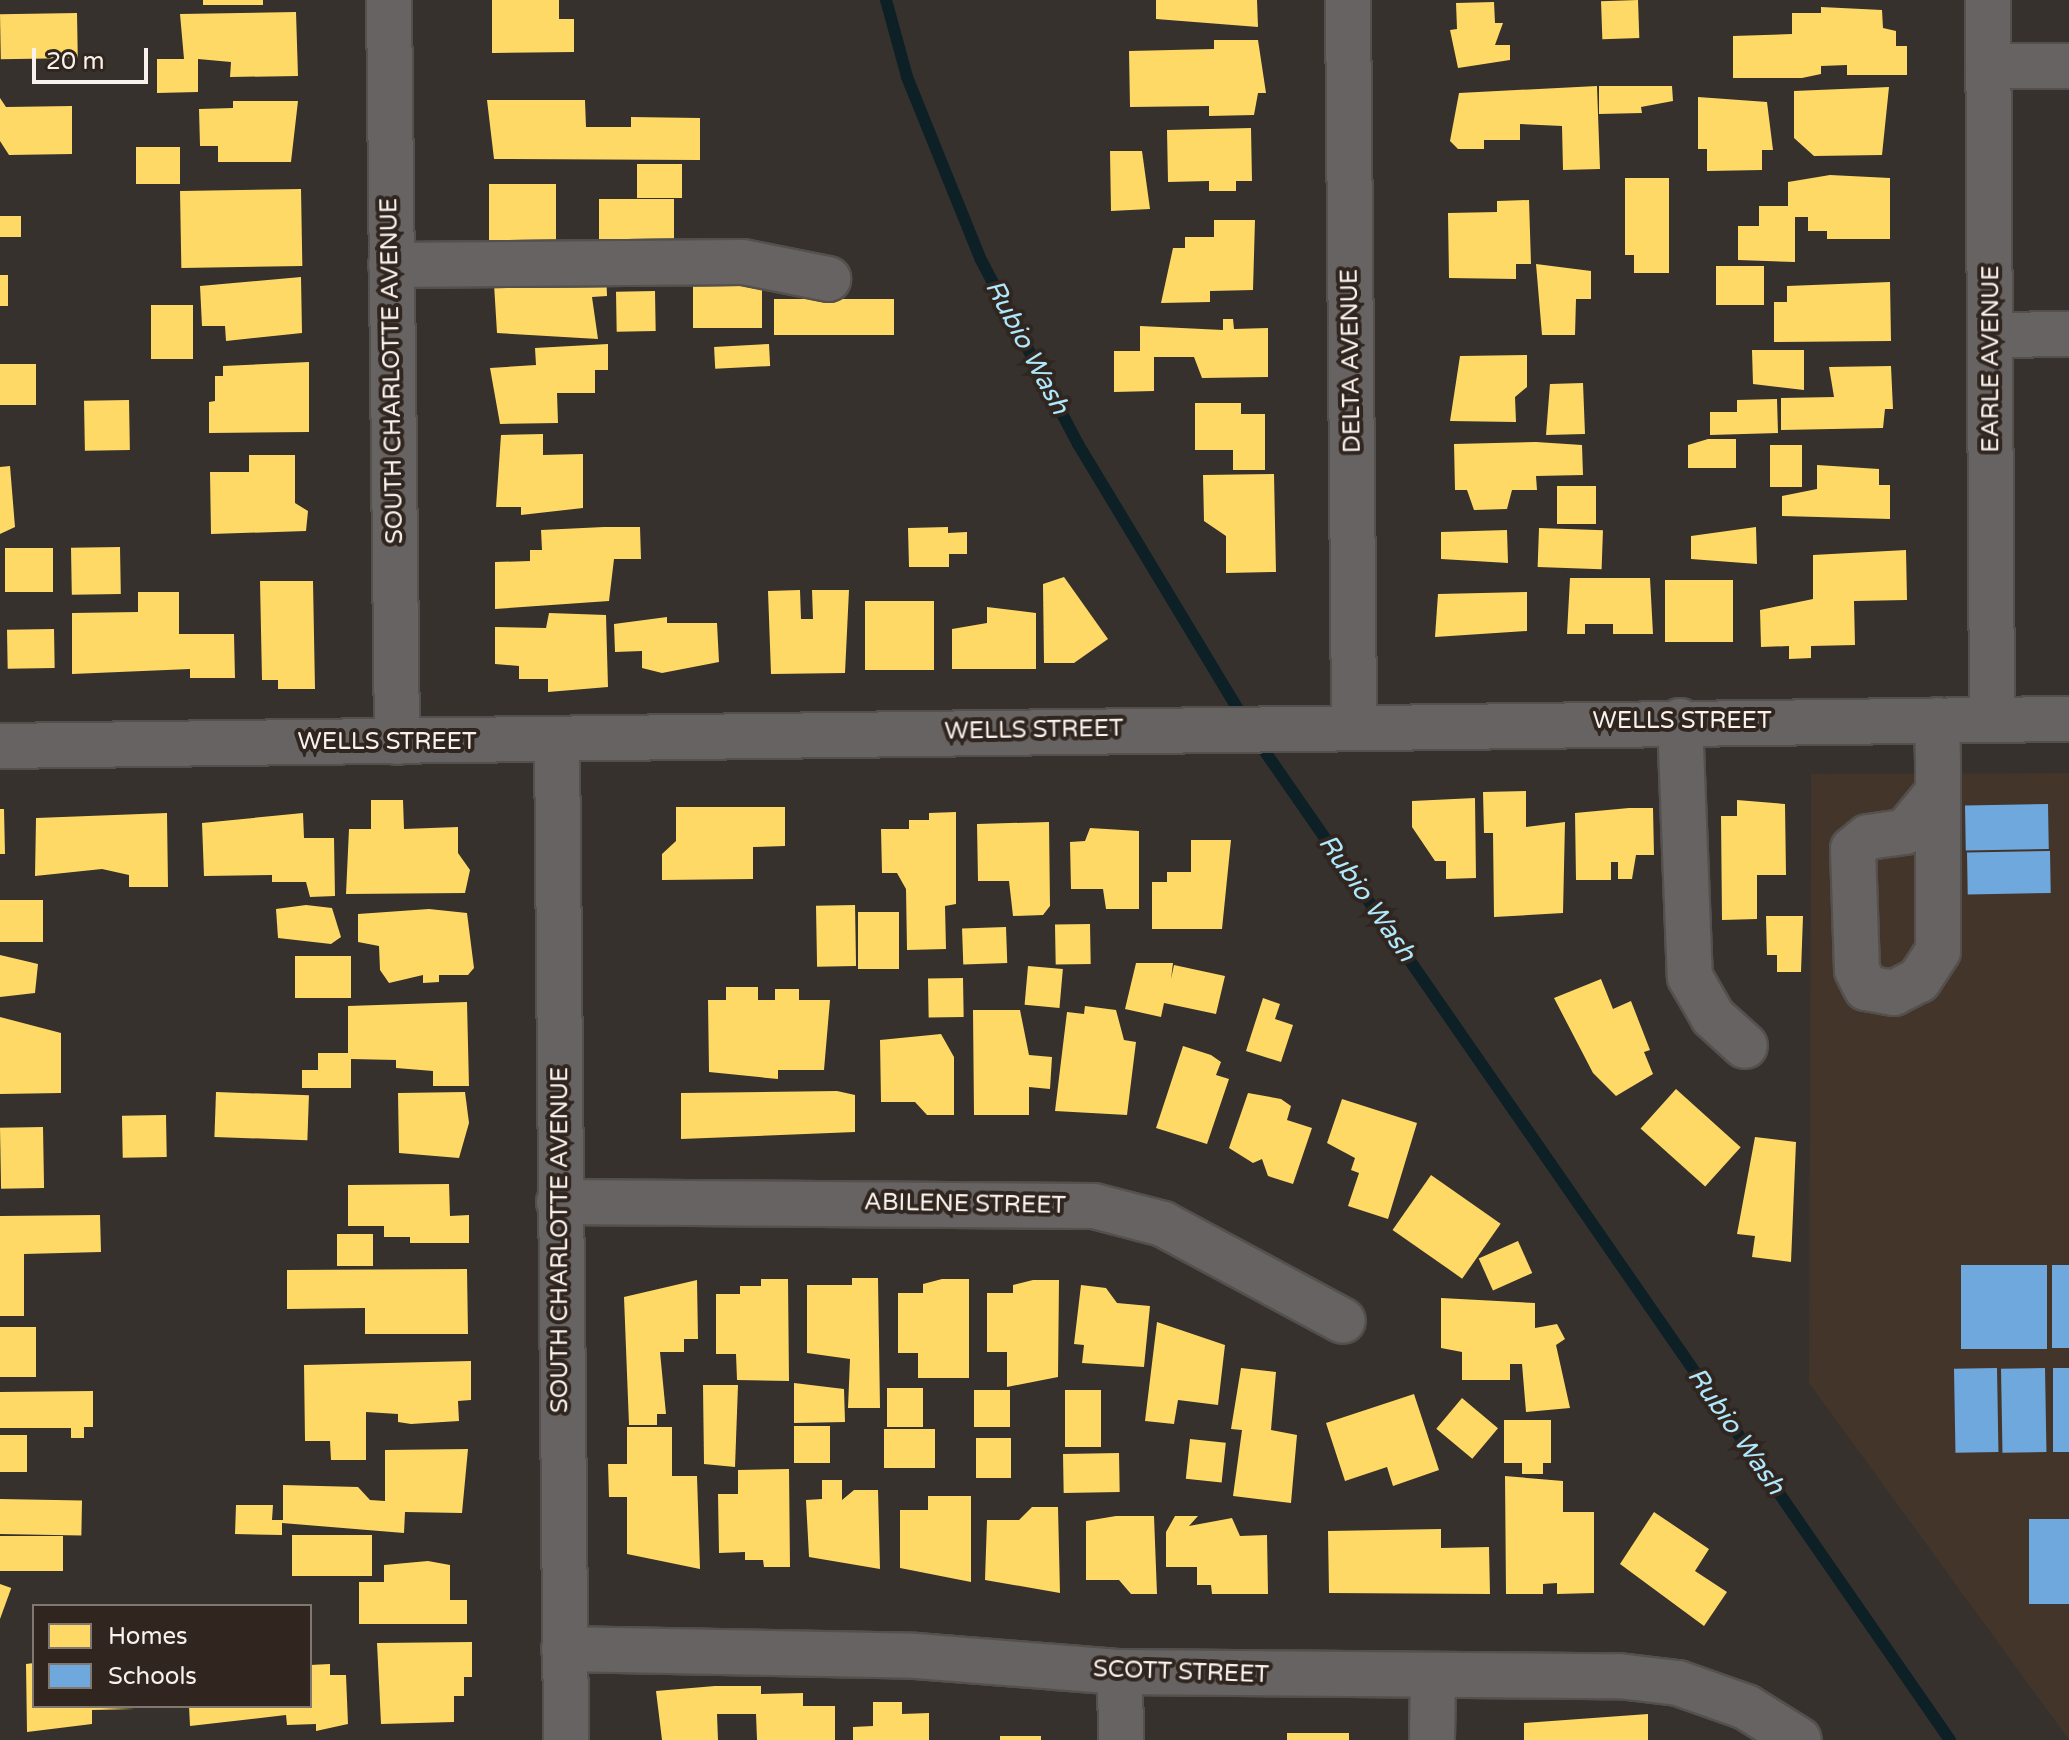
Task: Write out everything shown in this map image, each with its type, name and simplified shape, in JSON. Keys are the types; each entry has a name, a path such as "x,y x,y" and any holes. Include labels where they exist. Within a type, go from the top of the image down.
{"street":[{"name":"SOUTH CHARLOTTE AVENUE","path":"389,0 397,742"},
{"name":"DELTA AVENUE","path":"1348,0 1354,723"},
{"name":"EARLE AVENUE","path":"1988,0 1992,718"},
{"path":"1989,66 2069,66"},
{"path":"391,265 743,262 828,279"},
{"path":"1991,335 2069,334"},
{"name":"WELLS STREET","path":"0,746 557,741 1354,723 2069,719"},
{"path":"1937,720 1938,792"},
{"path":"1680,721 1690,977 1713,1017 1745,1046"},
{"name":"SOUTH CHARLOTTE AVENUE","path":"557,741 566,1740"},
{"name":"ABILENE STREET","path":"559,1202 1094,1206 1163,1224 1343,1321"},
{"name":"SCOTT STREET","path":"564,1649 916,1656 1120,1672 1433,1678 1619,1676 1678,1683 1791,1737"},
{"path":"1120,1672 1121,1740"},
{"path":"1432,1740 1433,1678"}],"shaded area":[{"path":"2069,773 2069,1740 1809,1383 1811,774"}],"building: Homes":[{"path":"203,0 263,0 263,5 203,5"},
{"path":"492,0 559,0 559,19 574,19 574,52 492,53"},
{"path":"1156,0 1257,0 1258,27 1156,19"},
{"path":"1638,0 1639,38 1602,39 1601,1"},
{"path":"1494,2 1495,23 1503,23 1495,45 1510,45 1510,60 1458,68 1450,30 1457,29 1456,3"},
{"path":"1821,7 1882,10 1883,28 1896,31 1896,46 1907,46 1907,75 1847,75 1847,65 1821,66 1821,74 1802,78 1733,78 1733,36 1792,34 1792,13 1821,13"},
{"path":"296,12 298,76 230,77 231,62 198,59 198,92 157,93 157,59 184,59 180,14"},
{"path":"77,13 78,58 1,59 0,14"},
{"path":"1214,40 1258,40 1266,93 1258,93 1254,115 1209,116 1209,106 1130,107 1129,51 1214,49"},
{"path":"1597,86 1600,169 1563,170 1562,126 1520,124 1520,140 1484,140 1484,149 1458,149 1450,141 1459,93"},
{"path":"1599,86 1672,86 1673,101 1641,107 1642,113 1599,114"},
{"path":"1889,87 1882,155 1814,156 1794,138 1794,91"},
{"path":"1698,97 1767,102 1773,150 1762,150 1762,170 1707,171 1707,149 1698,149"},
{"path":"0,98 6,107 72,106 72,154 9,155 0,141"},
{"path":"487,100 585,100 586,127 631,127 631,117 700,118 700,160 494,159"},
{"path":"233,101 298,101 291,162 218,162 218,146 200,146 199,109 233,108"},
{"path":"1251,128 1252,181 1236,181 1236,191 1209,191 1209,181 1168,182 1167,130"},
{"path":"136,147 180,147 180,184 136,184"},
{"path":"1110,151 1142,151 1150,209 1111,211"},
{"path":"637,164 682,164 682,198 637,198"},
{"path":"1830,175 1890,178 1890,239 1827,239 1827,231 1808,231 1808,217 1795,217 1795,262 1738,260 1738,226 1759,226 1759,206 1788,206 1788,182"},
{"path":"1625,178 1669,178 1669,273 1634,273 1634,255 1625,255"},
{"path":"489,184 556,184 556,248 489,248"},
{"path":"301,189 302,266 181,268 180,191"},
{"path":"599,199 674,199 674,246 599,246"},
{"path":"1529,200 1531,264 1516,264 1516,279 1449,278 1448,213 1497,212 1497,201"},
{"path":"0,216 21,216 21,237 0,237"},
{"path":"1214,220 1255,220 1253,290 1210,291 1210,302 1161,303 1173,248 1185,248 1185,237 1214,237"},
{"path":"1536,264 1591,271 1591,299 1576,299 1575,335 1542,335"},
{"path":"1716,266 1764,266 1764,305 1716,305"},
{"path":"606,268 607,296 592,297 598,339 497,333 494,284"},
{"path":"0,275 8,275 8,306 0,306"},
{"path":"301,277 302,333 226,341 225,326 202,326 200,286"},
{"path":"693,282 762,282 762,328 693,328"},
{"path":"1890,282 1891,341 1774,342 1774,302 1787,302 1787,286"},
{"path":"655,291 656,331 617,332 616,292"},
{"path":"774,299 894,299 894,335 774,335"},
{"path":"151,305 193,305 193,359 151,359"},
{"path":"1223,319 1233,319 1234,329 1268,328 1268,377 1202,378 1194,357 1154,357 1154,391 1114,392 1114,351 1140,351 1140,326 1223,330"},
{"path":"608,344 608,370 595,370 595,393 557,393 558,423 500,424 490,368 536,365 535,348"},
{"path":"769,344 770,366 715,369 714,347"},
{"path":"1752,350 1804,350 1804,390 1753,384"},
{"path":"1527,355 1527,387 1515,397 1516,422 1450,421 1460,356"},
{"path":"309,362 309,432 209,433 209,402 215,401 215,376 223,376 223,366"},
{"path":"0,364 36,364 36,405 0,405"},
{"path":"1891,366 1893,409 1885,409 1883,428 1781,430 1781,398 1834,397 1829,367"},
{"path":"1583,383 1585,434 1546,435 1550,384"},
{"path":"1777,399 1778,433 1710,435 1710,412 1737,412 1737,400"},
{"path":"129,400 130,450 85,451 84,401"},
{"path":"1195,403 1241,403 1241,414 1265,414 1265,470 1233,470 1233,450 1195,450"},
{"path":"543,434 543,455 583,454 583,508 521,515 521,507 496,507 501,435"},
{"path":"1708,439 1736,439 1736,468 1688,468 1688,445"},
{"path":"1536,442 1582,445 1583,475 1536,476 1537,490 1512,490 1507,509 1474,510 1467,490 1455,490 1454,444"},
{"path":"1770,445 1802,445 1802,487 1770,487"},
{"path":"249,455 295,455 295,503 308,511 306,531 211,534 210,472 249,472"},
{"path":"1817,465 1879,469 1879,485 1890,485 1890,519 1782,516 1782,496 1817,489"},
{"path":"10,466 15,527 0,534 0,467"},
{"path":"1274,474 1276,572 1226,573 1226,536 1204,521 1203,475"},
{"path":"1557,486 1596,486 1596,524 1557,524"},
{"path":"640,527 641,559 614,559 609,601 495,609 495,562 530,561 530,550 542,550 541,530"},
{"path":"948,527 948,533 967,532 967,554 949,554 949,567 909,567 908,528"},
{"path":"1756,527 1757,564 1691,559 1691,536"},
{"path":"1539,528 1603,530 1602,569 1538,567"},
{"path":"1507,530 1508,563 1441,559 1441,532"},
{"path":"120,547 121,594 72,595 71,548"},
{"path":"5,548 53,548 53,592 5,592"},
{"path":"1906,550 1907,600 1854,601 1855,645 1811,646 1811,658 1789,659 1789,646 1761,647 1760,610 1813,599 1813,555"},
{"path":"1064,577 1108,639 1074,663 1044,663 1043,584"},
{"path":"1570,578 1650,578 1653,634 1613,634 1613,624 1585,624 1585,634 1567,634"},
{"path":"1665,580 1733,580 1733,642 1665,642"},
{"path":"260,581 313,581 315,689 278,689 278,680 262,680"},
{"path":"800,590 801,619 813,619 812,590 849,590 845,673 771,674 768,591"},
{"path":"138,592 179,592 179,634 234,634 235,678 190,678 190,669 72,674 72,613 138,612"},
{"path":"1527,592 1527,631 1435,637 1438,594"},
{"path":"865,601 934,601 934,670 865,670"},
{"path":"987,607 1036,613 1036,669 952,669 952,629 987,623"},
{"path":"549,613 606,615 608,687 548,692 548,679 519,679 519,666 495,664 495,627 546,628"},
{"path":"667,617 667,623 717,623 719,662 662,673 642,668 642,651 615,652 614,624"},
{"path":"54,629 55,668 8,669 7,630"},
{"path":"1526,791 1526,827 1565,822 1563,913 1494,917 1493,833 1484,833 1483,792"},
{"path":"1475,798 1476,878 1446,879 1446,861 1435,861 1412,827 1412,801"},
{"path":"371,800 403,800 404,829 458,827 458,853 470,870 465,893 346,894 349,829 371,829"},
{"path":"1737,800 1785,804 1786,875 1757,875 1757,919 1722,920 1721,816 1737,816"},
{"path":"676,807 785,807 785,846 753,847 753,879 662,880 662,854 676,841"},
{"path":"1653,808 1654,855 1636,855 1632,879 1618,879 1618,862 1611,862 1611,880 1576,880 1575,813"},
{"path":"0,809 4,809 5,854 0,854"},
{"path":"956,812 956,904 945,906 946,949 907,950 906,889 897,873 882,873 881,829 909,829 909,820 929,820 929,813"},
{"path":"167,813 168,887 129,887 129,875 102,869 35,876 36,818"},
{"path":"303,813 304,838 334,838 335,896 310,897 306,882 272,882 272,875 204,876 202,823"},
{"path":"1049,822 1050,906 1043,915 1013,916 1009,881 978,881 977,824"},
{"path":"1090,828 1139,831 1139,909 1106,909 1103,889 1071,889 1070,842 1085,841"},
{"path":"1191,840 1231,840 1222,929 1152,929 1152,882 1167,882 1167,872 1191,872"},
{"path":"0,900 43,900 43,942 0,942"},
{"path":"306,905 332,908 341,937 331,944 278,938 276,909"},
{"path":"855,905 856,966 817,967 816,906"},
{"path":"429,909 467,913 474,968 468,975 439,975 439,982 423,983 423,975 389,983 380,970 379,946 358,942 358,914"},
{"path":"858,912 899,912 899,969 858,969"},
{"path":"1766,916 1803,916 1801,972 1777,972 1777,955 1767,955"},
{"path":"1090,924 1091,964 1056,965 1055,925"},
{"path":"1006,927 1007,963 963,965 962,929"},
{"path":"0,955 38,964 35,993 0,997"},
{"path":"295,956 351,956 351,998 295,998"},
{"path":"1136,963 1173,963 1171,979 1174,965 1225,976 1216,1014 1164,1003 1161,1017 1125,1009"},
{"path":"1028,966 1063,969 1059,1008 1025,1005"},
{"path":"963,978 964,1017 929,1018 928,979"},
{"path":"1601,979 1613,1009 1631,1001 1650,1050 1644,1052 1653,1074 1616,1096 1593,1073 1554,998"},
{"path":"726,987 758,987 758,1000 775,1000 775,989 799,989 799,1000 830,1000 824,1070 778,1070 778,1079 709,1072 708,1000 726,1000"},
{"path":"1263,998 1280,1004 1275,1019 1293,1025 1281,1062 1246,1051"},
{"path":"467,1002 469,1086 433,1086 433,1071 396,1068 396,1060 351,1059 351,1088 302,1088 302,1070 318,1070 318,1053 348,1053 348,1006"},
{"path":"1085,1006 1116,1010 1124,1040 1136,1042 1127,1115 1055,1111 1067,1012 1084,1014"},
{"path":"973,1010 1020,1010 1029,1055 1052,1057 1050,1089 1029,1087 1029,1115 974,1115"},
{"path":"0,1017 61,1033 61,1093 0,1094"},
{"path":"941,1034 954,1057 954,1115 927,1115 915,1102 881,1102 880,1040"},
{"path":"1183,1046 1211,1055 1221,1062 1216,1075 1229,1079 1207,1144 1156,1128"},
{"path":"1676,1089 1741,1147 1705,1187 1641,1128"},
{"path":"837,1091 855,1095 855,1132 681,1139 681,1093"},
{"path":"216,1092 309,1095 307,1140 214,1137"},
{"path":"465,1092 469,1123 459,1158 399,1153 398,1093"},
{"path":"1248,1093 1281,1099 1291,1106 1287,1120 1312,1128 1293,1184 1268,1176 1262,1159 1253,1163 1229,1148"},
{"path":"1342,1099 1417,1123 1388,1219 1348,1206 1359,1173 1351,1170 1355,1158 1327,1143"},
{"path":"166,1115 167,1157 123,1158 122,1116"},
{"path":"43,1127 44,1188 1,1189 0,1128"},
{"path":"1755,1137 1796,1142 1791,1262 1752,1257 1755,1236 1737,1234"},
{"path":"1431,1175 1501,1224 1462,1279 1393,1230"},
{"path":"449,1184 450,1216 469,1215 469,1243 410,1243 410,1237 384,1237 384,1226 348,1226 348,1185"},
{"path":"100,1215 101,1252 24,1254 24,1316 0,1316 0,1216"},
{"path":"337,1234 373,1234 373,1266 337,1266"},
{"path":"1518,1241 1532,1273 1493,1290 1479,1258"},
{"path":"467,1269 468,1334 365,1334 365,1308 287,1309 287,1270"},
{"path":"852,1278 878,1278 880,1408 848,1408 850,1359 807,1353 807,1285 852,1285"},
{"path":"761,1279 788,1279 789,1381 737,1380 736,1354 716,1354 716,1294 740,1294 740,1286 761,1286"},
{"path":"942,1279 969,1279 969,1378 918,1378 918,1353 898,1353 898,1293 923,1293 923,1284"},
{"path":"697,1280 698,1339 684,1339 684,1352 660,1352 666,1414 657,1414 657,1425 629,1425 624,1297"},
{"path":"1033,1280 1059,1280 1058,1377 1007,1387 1007,1352 987,1352 987,1293 1013,1293 1013,1285"},
{"path":"1081,1285 1106,1288 1117,1303 1150,1306 1144,1367 1082,1363 1084,1345 1074,1344"},
{"path":"1441,1298 1535,1303 1535,1328 1557,1324 1565,1339 1556,1345 1570,1408 1526,1412 1522,1364 1510,1364 1510,1380 1462,1380 1462,1352 1441,1348"},
{"path":"1157,1322 1225,1345 1218,1405 1178,1400 1174,1424 1145,1421"},
{"path":"0,1327 36,1327 36,1377 0,1377"},
{"path":"471,1361 471,1400 458,1401 459,1421 411,1424 398,1422 398,1414 366,1412 366,1460 331,1460 330,1441 305,1441 304,1365"},
{"path":"1241,1368 1276,1372 1271,1430 1297,1435 1291,1503 1233,1496 1242,1430 1231,1429"},
{"path":"794,1383 844,1389 845,1422 794,1423"},
{"path":"703,1385 738,1385 735,1467 704,1464"},
{"path":"887,1388 923,1388 923,1427 887,1427"},
{"path":"974,1390 1010,1390 1010,1427 974,1427"},
{"path":"1065,1390 1101,1390 1101,1447 1065,1447"},
{"path":"93,1391 93,1427 84,1427 84,1438 71,1438 71,1428 0,1428 0,1392"},
{"path":"1414,1394 1439,1470 1393,1486 1387,1467 1345,1481 1326,1423"},
{"path":"1462,1398 1498,1428 1472,1459 1436,1429"},
{"path":"1504,1420 1551,1420 1551,1463 1543,1463 1543,1474 1522,1474 1522,1463 1504,1463"},
{"path":"794,1426 830,1426 830,1463 794,1463"},
{"path":"627,1427 672,1427 672,1476 697,1476 700,1569 627,1554 627,1497 609,1497 608,1464 627,1464"},
{"path":"884,1429 935,1429 935,1468 884,1468"},
{"path":"0,1435 27,1435 27,1472 0,1472"},
{"path":"976,1438 1011,1438 1011,1478 976,1478"},
{"path":"1190,1439 1226,1443 1222,1483 1186,1479"},
{"path":"468,1449 462,1513 405,1512 404,1533 282,1523 282,1535 235,1534 236,1505 273,1505 272,1520 283,1520 283,1485 358,1487 370,1500 385,1501 385,1450"},
{"path":"1119,1453 1120,1492 1064,1493 1063,1454"},
{"path":"789,1469 790,1567 764,1567 763,1560 745,1560 745,1552 719,1553 718,1494 738,1494 738,1470"},
{"path":"1505,1476 1563,1481 1563,1512 1594,1512 1594,1593 1557,1594 1557,1583 1543,1584 1543,1594 1506,1594"},
{"path":"822,1480 842,1480 842,1500 854,1490 878,1490 880,1569 809,1557 806,1500 822,1499"},
{"path":"928,1496 971,1496 971,1582 900,1568 900,1510 928,1510"},
{"path":"0,1499 82,1500 81,1535 0,1534"},
{"path":"1032,1507 1058,1507 1060,1593 985,1580 987,1520 1019,1520"},
{"path":"1654,1512 1709,1549 1695,1571 1727,1592 1704,1626 1620,1564"},
{"path":"1116,1516 1154,1516 1157,1594 1131,1594 1119,1580 1086,1580 1086,1521"},
{"path":"1175,1516 1198,1516 1189,1526 1232,1518 1240,1536 1267,1535 1268,1594 1212,1594 1211,1585 1197,1585 1197,1567 1166,1567 1166,1532"},
{"path":"1441,1529 1441,1548 1489,1547 1490,1594 1329,1593 1328,1531"},
{"path":"292,1535 372,1535 372,1576 292,1576"},
{"path":"0,1536 63,1536 63,1571 0,1571"},
{"path":"428,1561 450,1565 450,1600 467,1600 467,1624 359,1624 359,1582 384,1582 384,1565"},
{"path":"0,1584 11,1588 0,1619"},
{"path":"472,1642 472,1677 464,1677 464,1696 454,1696 454,1722 381,1724 377,1643"},
{"path":"32,1663 32,1708 135,1709 92,1710 92,1724 27,1732 26,1664"},
{"path":"330,1664 330,1675 346,1675 348,1724 316,1731 316,1724 287,1725 286,1715 190,1726 189,1708 312,1708 312,1665"},
{"path":"761,1686 761,1694 803,1693 803,1706 835,1706 835,1740 757,1740 756,1714 717,1714 718,1740 662,1740 656,1691"},
{"path":"873,1702 902,1702 902,1714 929,1713 929,1740 853,1740 853,1727 873,1726"},
{"path":"1648,1714 1648,1740 1524,1740 1524,1723"},
{"path":"1287,1733 1349,1733 1349,1740 1287,1740"},
{"path":"1000,1736 1041,1736 1041,1740 1000,1740"}],"building: Schools":[{"path":"2048,804 2049,849 1966,850 1965,805"},
{"path":"2050,851 2051,893 1968,894 1967,852"},
{"path":"1961,1265 2047,1265 2047,1349 1961,1349"},
{"path":"2052,1265 2069,1265 2069,1348 2052,1348"},
{"path":"1997,1368 1998,1452 1955,1453 1954,1369"},
{"path":"2045,1368 2046,1452 2002,1453 2001,1369"},
{"path":"2053,1368 2069,1368 2069,1452 2053,1452"},
{"path":"2029,1519 2069,1519 2069,1604 2029,1604"}],"waterway":[{"name":"Rubio Wash","path":"886,0 907,77 981,260 1078,444 1245,721"},
{"name":"Rubio Wash","path":"1257,740 1950,1740"}]}
